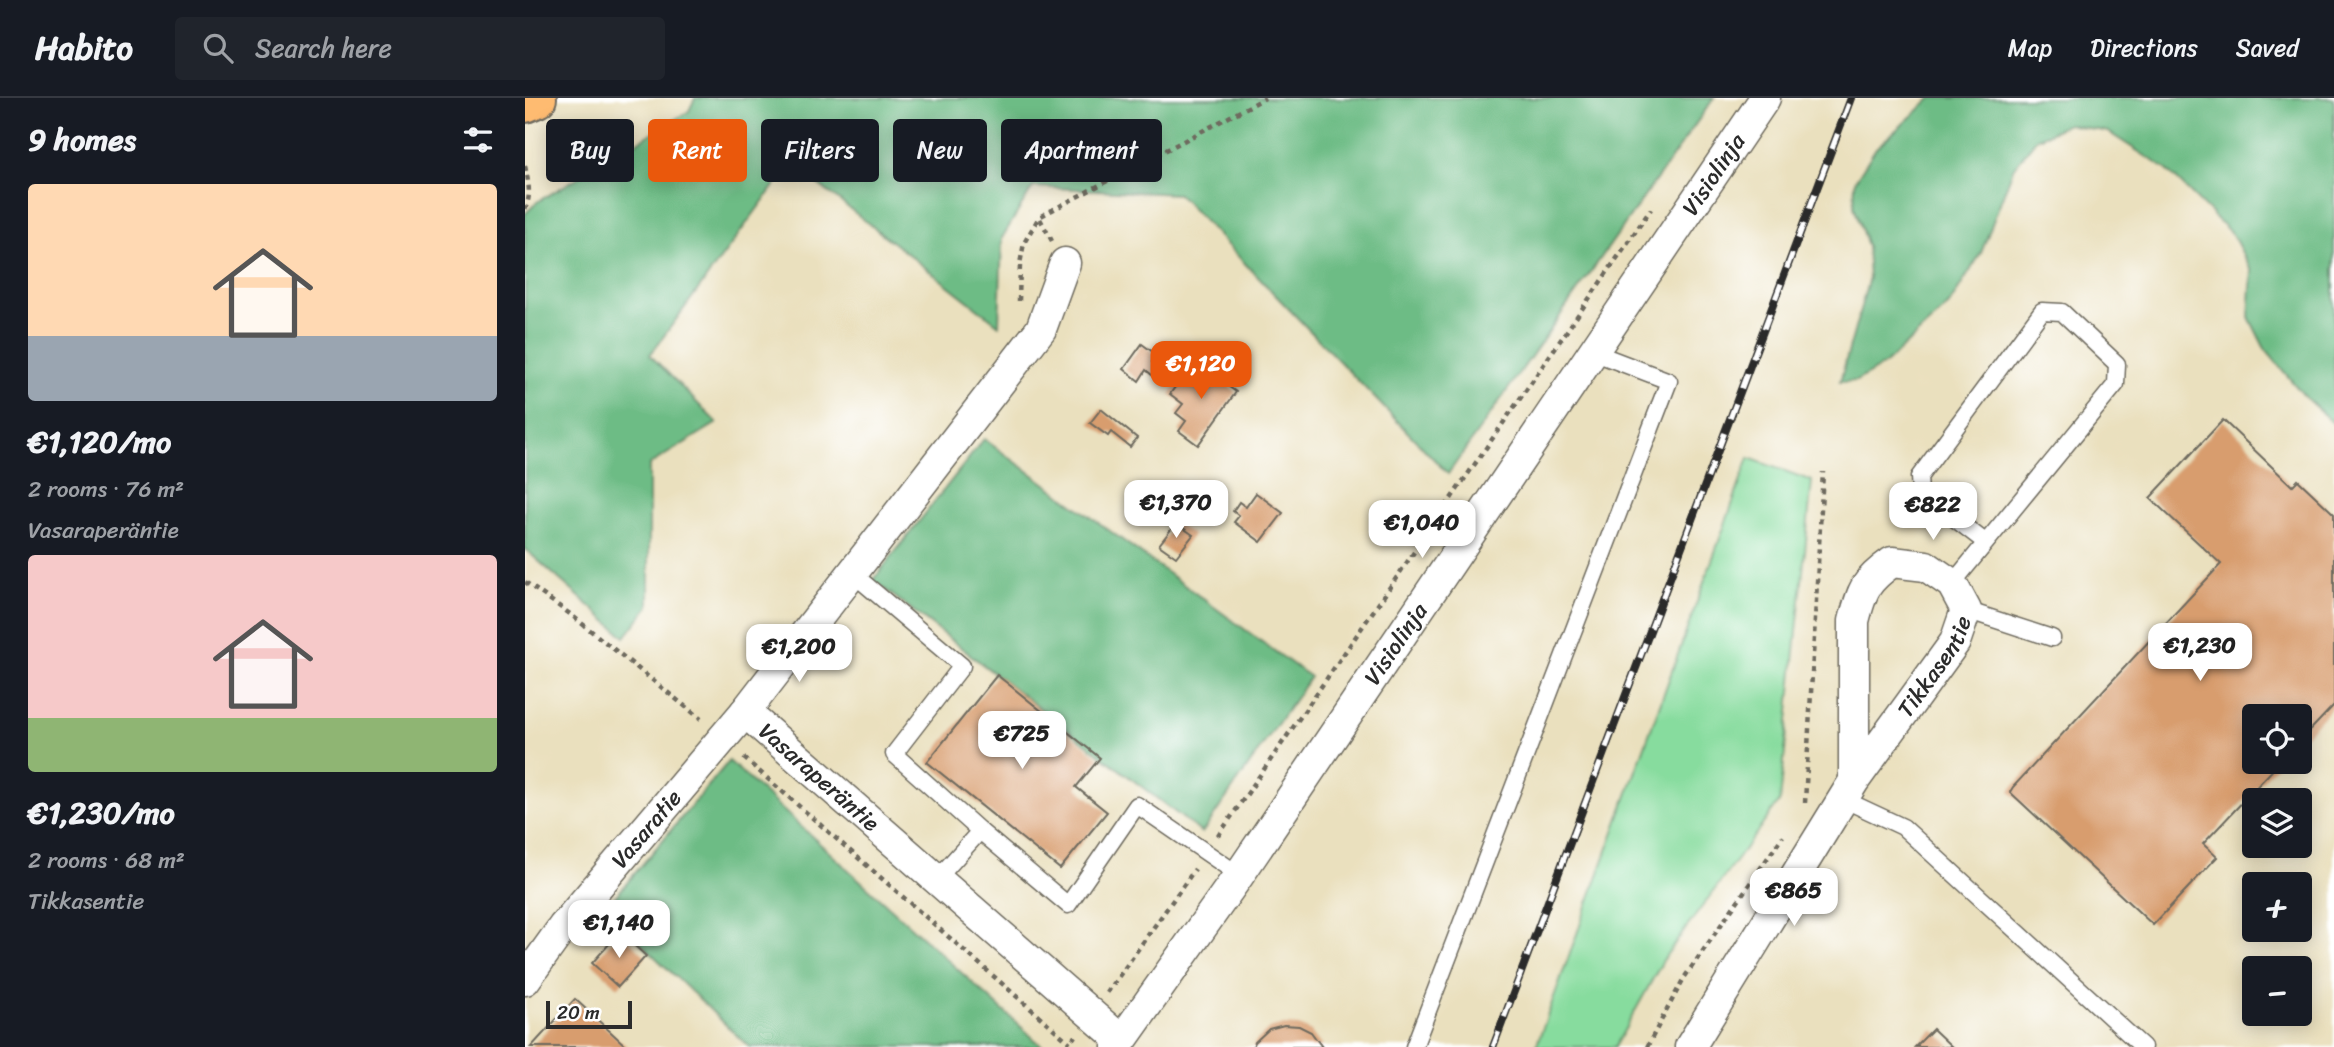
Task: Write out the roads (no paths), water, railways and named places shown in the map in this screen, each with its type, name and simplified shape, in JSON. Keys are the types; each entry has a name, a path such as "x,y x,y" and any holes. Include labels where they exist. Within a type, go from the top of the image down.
{"highway":[{"path":"525,103 537,98"}],"street":[{"name":"Visiolinja","path":"1119,1044 1239,875 1765,98"},
{"name":"Vasaraperäntie","path":"1065,263 1041,329 745,712 1091,1015 1119,1044"},
{"name":"Tikkasentie","path":"1690,1047 1849,790 1955,642 1966,610 1952,584 1926,566 1892,562 1872,576 1860,596 1854,621 1849,790"},
{"name":"Vasaratie","path":"525,980 714,731 745,712"}],"lane":[{"path":"1952,584 2116,384 2117,364 2062,312 2042,311 1919,477 1920,492 1985,542"},
{"path":"1414,1047 1669,382 1593,352"},
{"path":"852,573 962,666 894,754 1068,905 1137,805 1239,875"},
{"path":"1966,610 2052,638"},
{"path":"1849,790 1903,827 2143,1047"},
{"path":"937,879 980,831"}],"railway":[{"path":"1493,1047 1851,98"}]}
